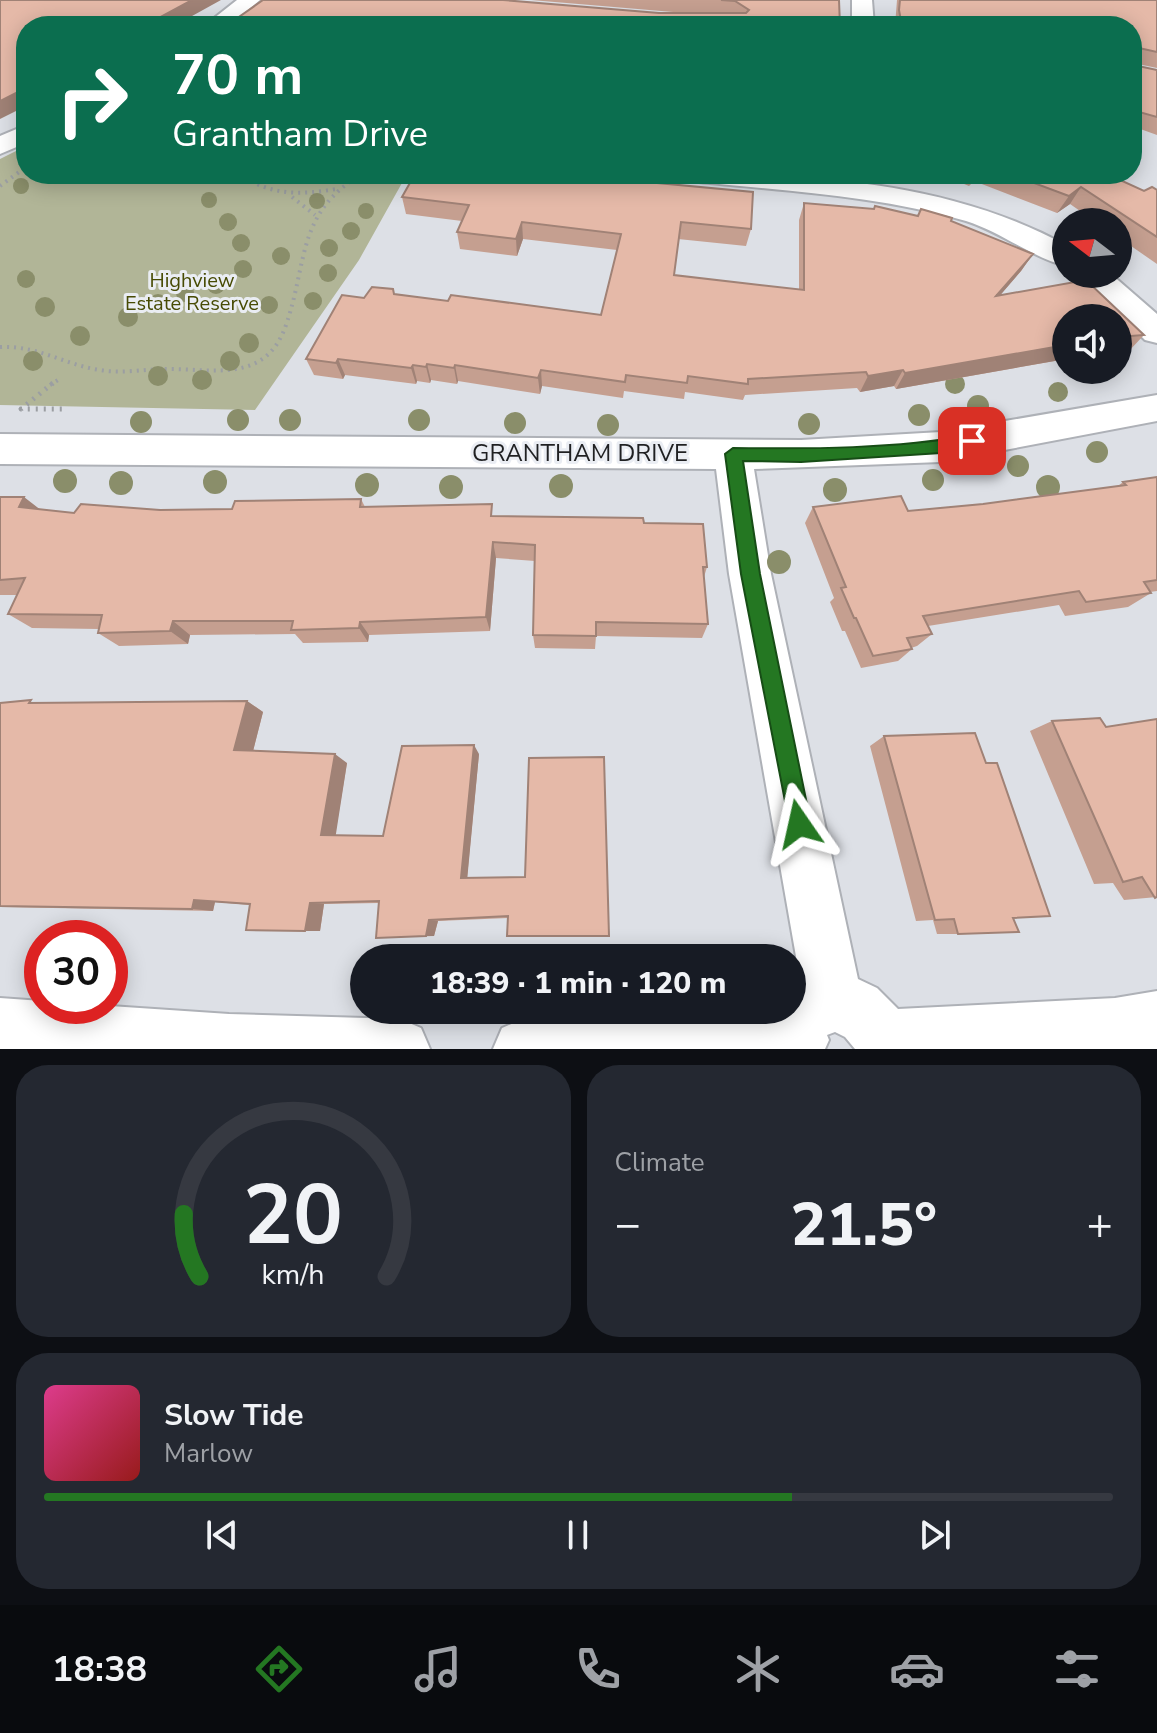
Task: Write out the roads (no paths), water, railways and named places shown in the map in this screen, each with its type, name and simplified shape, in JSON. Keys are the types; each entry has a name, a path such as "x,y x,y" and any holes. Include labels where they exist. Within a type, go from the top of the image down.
{"street":[{"path":"228,16 250,0"},
{"path":"792,184 894,195 951,207 1001,224 1052,250"},
{"path":"1108,288 1157,332"},
{"name":"GRANTHAM DRIVE","path":"0,449 801,455 941,447 1157,408"},
{"path":"733,454 811,1030"},
{"path":"523,1049 811,1030 849,1003 862,1013 884,1044 1115,1028 1157,1020"},
{"path":"0,1028 229,1044 400,1049"}],"park label":[{"name":"Highview Estate Reserve","path":"192,292"}]}
